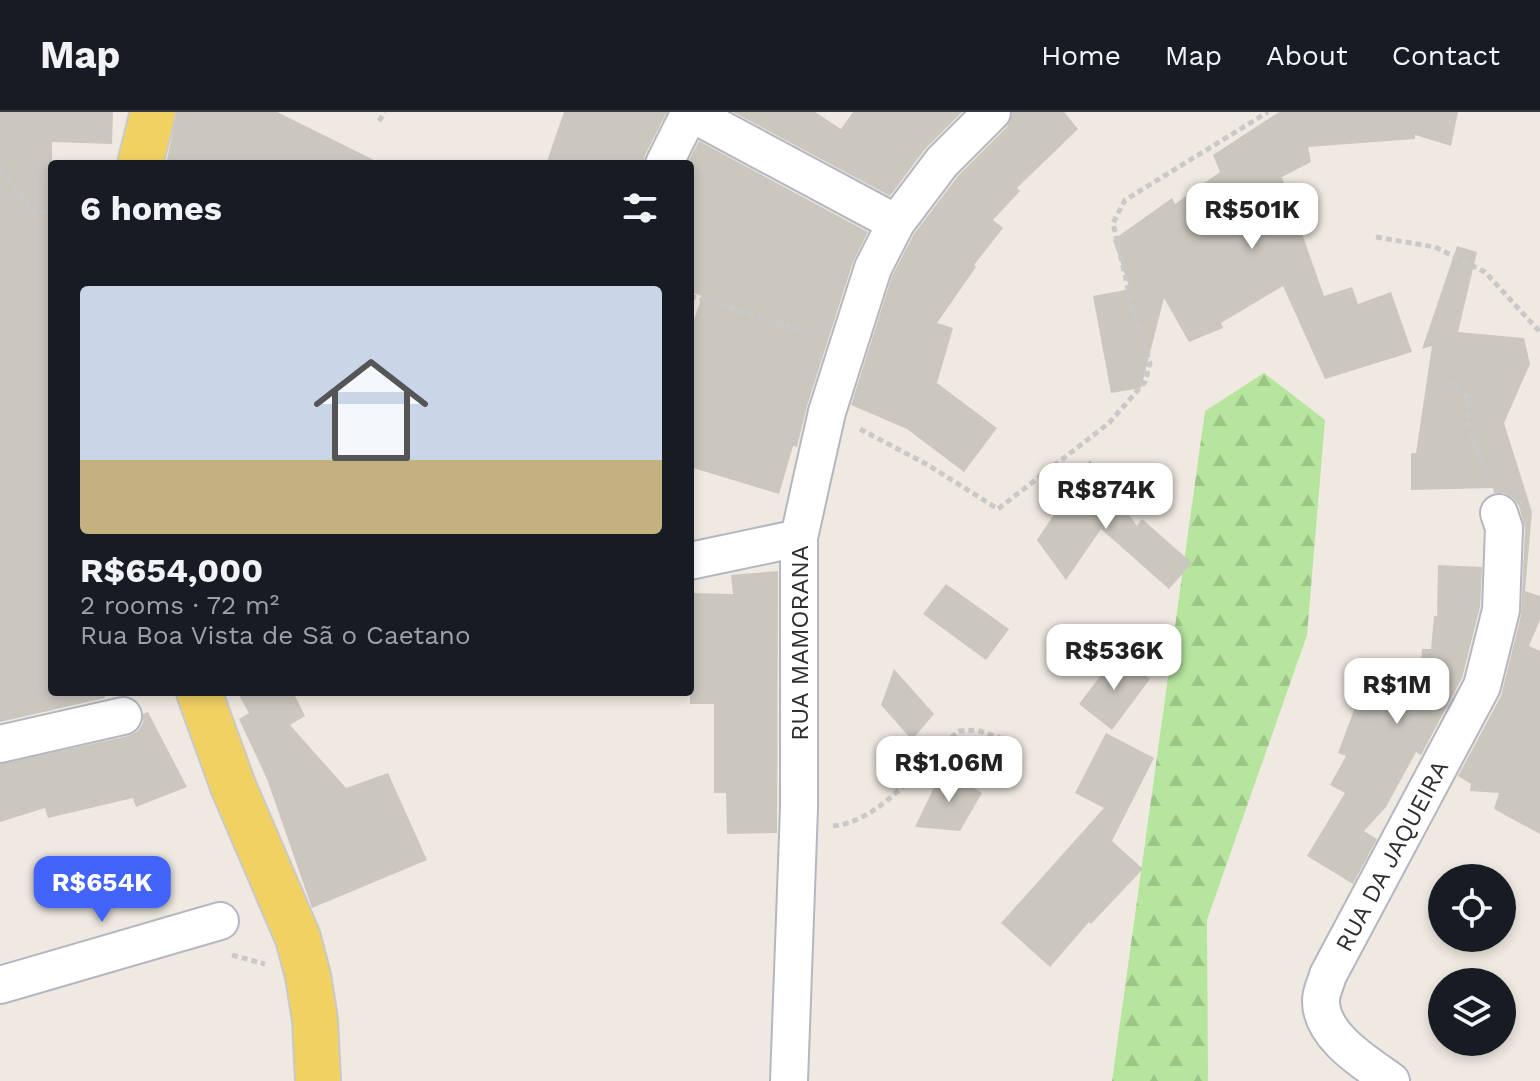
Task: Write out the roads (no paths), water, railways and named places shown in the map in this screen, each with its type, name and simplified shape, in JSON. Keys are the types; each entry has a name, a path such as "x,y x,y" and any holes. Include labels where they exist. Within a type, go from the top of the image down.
{"main road":[{"path":"141,160 153,112"},
{"path":"200,696 233,786 298,938 315,1020 318,1081"}],"street":[{"path":"666,160 690,112 896,223"},
{"name":"RUA MAMORANA","path":"789,1081 798,830 799,538 827,412 873,268 896,223 942,162 992,112"},
{"name":"RUA DA JAQUEIRA","path":"1391,1081 1358,1058 1329,1027 1321,1001 1328,975 1434,779 1488,670 1501,610 1504,528 1499,513"},
{"path":"694,560 799,538"},
{"path":"0,744 123,716"},
{"path":"0,985 220,921"}]}
